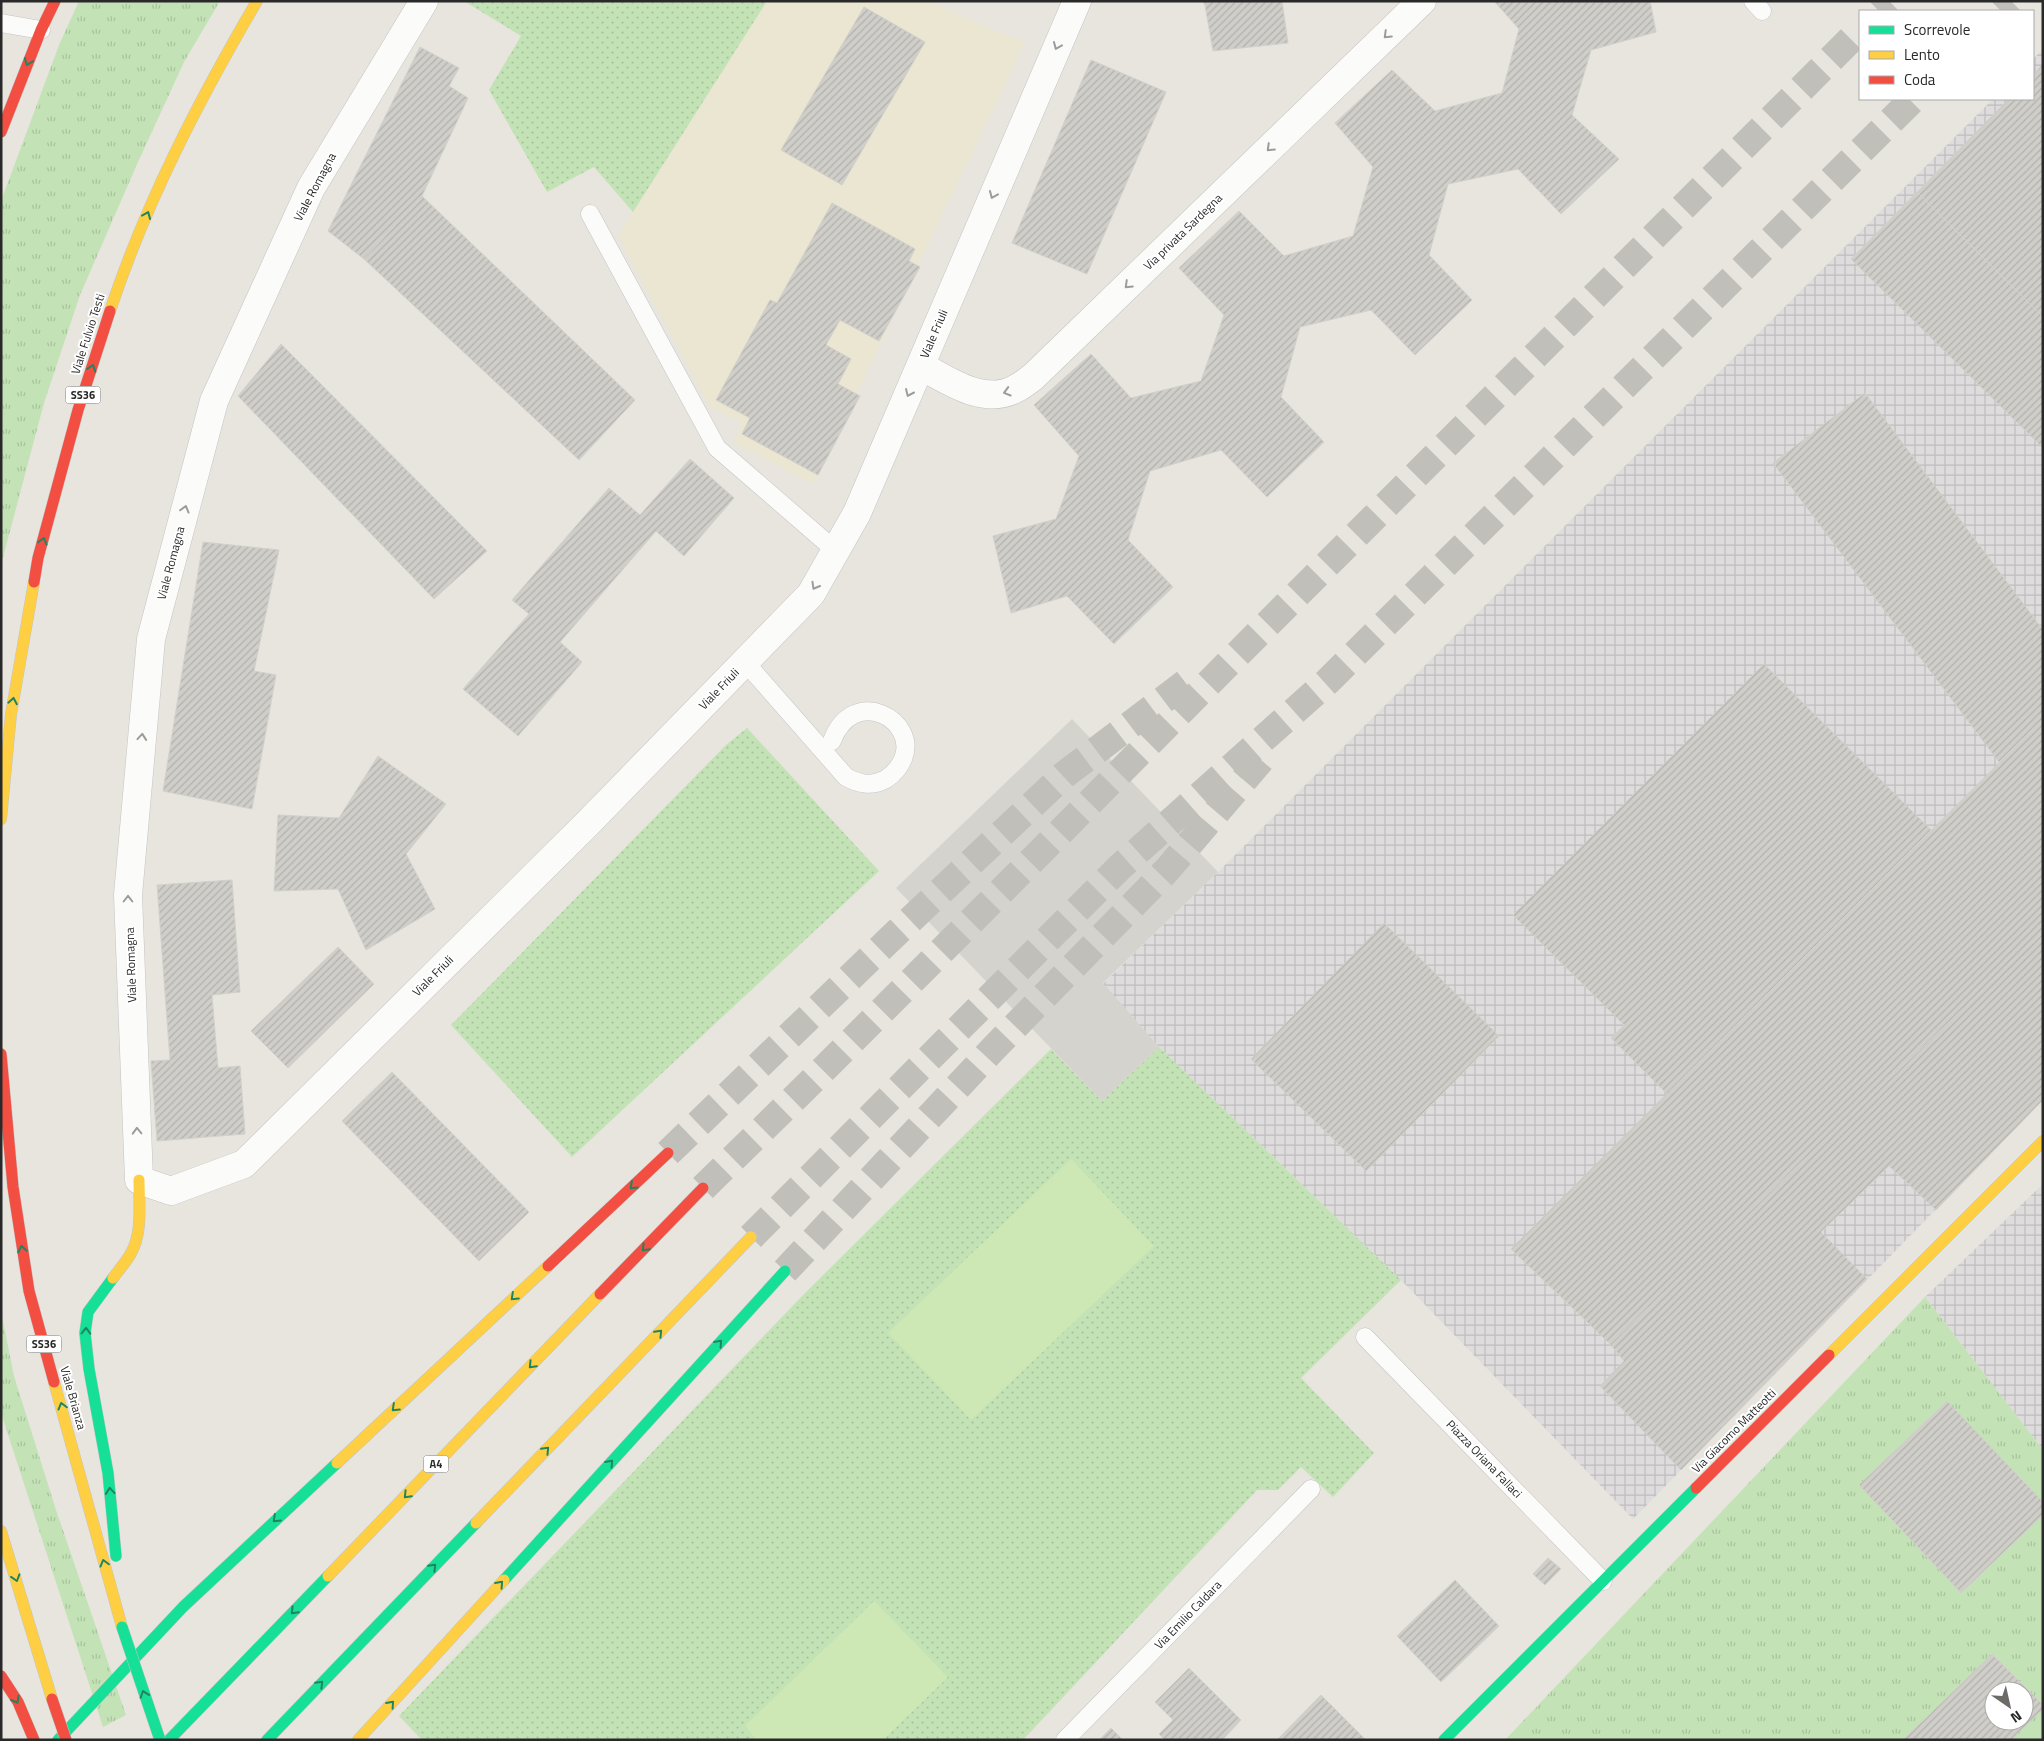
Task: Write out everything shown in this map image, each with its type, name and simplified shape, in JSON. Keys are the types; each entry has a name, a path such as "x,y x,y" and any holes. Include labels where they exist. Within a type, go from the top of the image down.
{"main road":[{"path":"1,132 41,30 55,1"},
{"name":"Viale Fulvio Testi","path":"1,819 11,714 38,558 78,410 124,270 173,154 226,54 257,1"},
{"name":"Viale Brianza","path":"1,1054 13,1187 29,1291 122,1627 160,1740"},
{"name":"Via Giacomo Matteotti","path":"1444,1740 2043,1141"},
{"path":"58,1740 183,1607 668,1153"},
{"path":"122,1627 108,1473 84,1333 88,1312 127,1260 137,1238 140,1180"},
{"name":"A4","path":"169,1740 703,1188"},
{"path":"267,1740 751,1237"},
{"path":"358,1740 785,1271"},
{"path":"1,1531 66,1740"},
{"path":"1,1676 18,1702 34,1740"}],"street":[{"name":"Viale Romagna","path":"140,1180 128,895 150,640 214,401 311,188 424,1"},
{"name":"Viale Friuli","path":"140,1180 170,1191 244,1164 586,825 811,594 857,513 1077,1"},
{"name":"Via privata Sardegna","path":"920,366 972,391 991,396 1013,390 1034,376 1422,1"}],"lane":[{"path":"1,23 41,30"},
{"path":"590,214 717,448 836,551"},
{"path":"745,662 846,777 868,785 880,782 891,776 899,767 904,755 905,744 902,732 895,722 886,715 874,711 862,711 843,720 836,729 832,741"},
{"name":"Piazza Oriana Fallaci","path":"1365,1337 1603,1581"},
{"name":"Via Emilio Caldara","path":"1065,1740 1311,1489"}],"shaded area":[{"path":"767,1 928,1 1008,36 1026,41 813,484 734,443 741,422 709,406 618,236"},
{"path":"2043,49 2043,1100 1633,1519 1401,1280 1159,1047 1103,984 1218,872 1992,100 2034,100 2034,58"},
{"path":"1072,719 1218,872 1103,983 1159,1047 1102,1101 896,888"},
{"path":"2043,1184 2043,1450 1925,1297"}],"green space":[{"path":"79,1 220,1 184,62 80,295 44,403 1,565 1,201 59,45"},
{"path":"464,1 767,1 633,212 594,167 547,192 489,90 521,36"},
{"path":"747,728 879,871 572,1157 451,1025 726,745"},
{"path":"1159,1047 1401,1280 1301,1378 1374,1453 1333,1497 1301,1467 1278,1490 1257,1490 1023,1740 422,1740 399,1716 806,1292 1051,1049 1102,1101"},
{"path":"1071,1159 1154,1246 971,1420 888,1333"},
{"path":"1925,1297 2043,1450 2043,1740 1505,1740"},
{"path":"1,1311 14,1376 56,1510 126,1715 103,1727 1,1413"},
{"path":"874,1601 948,1677 883,1740 757,1740 745,1726"}],"building":[{"path":"1203,1 1282,1 1288,43 1213,51"},
{"path":"1494,1 1650,1 1656,32 1591,50 1572,115 1619,159 1561,214 1518,169 1448,184 1429,255 1472,300 1415,355 1371,310 1300,327 1281,397 1324,442 1267,497 1221,450 1150,471 1128,540 1173,587 1114,644 1067,596 1011,613 993,536 1056,519 1079,456 1034,405 1091,354 1131,398 1201,381 1224,315 1179,268 1239,211 1284,256 1353,236 1373,167 1335,123 1392,70 1435,111 1502,93 1519,29"},
{"path":"864,7 925,42 842,185 781,150"},
{"path":"420,47 459,68 449,86 468,98 422,196 364,259 328,231"},
{"path":"1091,60 1166,92 1087,274 1012,243"},
{"path":"2043,64 2043,317 1917,192 2008,100 2034,100 2034,74"},
{"path":"1917,192 2043,317 2043,448 1851,259"},
{"path":"422,196 635,400 579,460 364,259"},
{"path":"832,203 915,249 909,261 920,267 879,341 840,320 826,345 851,359 838,384 860,396 818,475 742,434 750,418 716,400 770,300 777,303"},
{"path":"281,344 487,551 434,599 238,396"},
{"path":"1865,393 2043,630 2043,719 1999,762 1773,463"},
{"path":"690,459 734,498 684,556 656,531 560,642 582,662 518,736 463,689 529,614 512,600 609,488 640,515"},
{"path":"203,542 279,550 254,671 276,675 252,809 163,791"},
{"path":"1764,664 1931,830 1667,1094 1611,1038 1624,1025 1513,915"},
{"path":"2043,719 2043,933 1610,1344 1511,1249"},
{"path":"378,756 446,804 406,854 435,909 366,950 338,889 274,891 278,815 339,818"},
{"path":"232,880 240,992 212,995 218,1068 240,1066 245,1134 157,1141 151,1061 170,1060 157,885"},
{"path":"1384,923 1499,1036 1366,1171 1251,1059"},
{"path":"2043,933 2043,1100 1936,1210 1889,1166 1821,1232 1867,1279 1681,1470 1600,1386 1624,1361 1610,1344"},
{"path":"338,947 374,984 288,1068 251,1031"},
{"path":"392,1072 529,1212 479,1261 342,1121"},
{"path":"1947,1401 2043,1502 2043,1515 1961,1593 1859,1485"},
{"path":"1548,1558 1561,1569 1545,1585 1533,1574"},
{"path":"1455,1580 1499,1626 1441,1682 1397,1636"},
{"path":"1992,1654 2019,1681 1984,1681 1984,1731 2020,1731 2011,1740 1903,1740"},
{"path":"1189,1668 1241,1720 1222,1740 1165,1740 1159,1734 1173,1720 1155,1702"},
{"path":"1321,1695 1366,1740 1277,1740"},
{"path":"2034,1696 2043,1705 2043,1709 2034,1718"},
{"path":"1111,1728 1123,1740 1099,1740"}],"tunnel":[{"path":"1880,10 1889,1"},
{"path":"2002,10 2011,1"},
{"path":"703,1188 1859,31"},
{"path":"751,1237 1120,867 1328,681 1912,100"},
{"path":"668,1153 1064,775 1196,675"},
{"path":"785,1271 994,1048 1167,870 1261,760"}],"traffic: fast":[{"path":"504,1580 785,1271"},
{"path":"113,1278 88,1312 85,1333 89,1369 108,1473 116,1556"},
{"path":"58,1740 183,1607 337,1463"},
{"path":"1444,1740 1696,1488"},
{"path":"267,1740 476,1523"},
{"path":"169,1740 328,1576"},
{"path":"122,1627 160,1740"}],"traffic: slow":[{"path":"110,311 140,230 175,152 257,1"},
{"path":"1,819 11,714 34,582"},
{"path":"1829,1355 2043,1141"},
{"path":"113,1278 130,1255 137,1238 139,1228 139,1180"},
{"path":"476,1523 751,1237"},
{"path":"337,1463 548,1266"},
{"path":"328,1576 600,1294"},
{"path":"54,1382 122,1627"},
{"path":"1,1531 52,1699"},
{"path":"358,1740 504,1580"}],"traffic: jam":[{"path":"1,132 41,30 55,1"},
{"path":"34,582 38,558 78,410 110,311"},
{"path":"1,1054 13,1187 29,1291 54,1382"},
{"path":"548,1266 668,1153"},
{"path":"600,1294 703,1188"},
{"path":"1696,1488 1829,1355"},
{"path":"1,1676 18,1702 34,1740"},
{"path":"52,1699 66,1740"}]}
